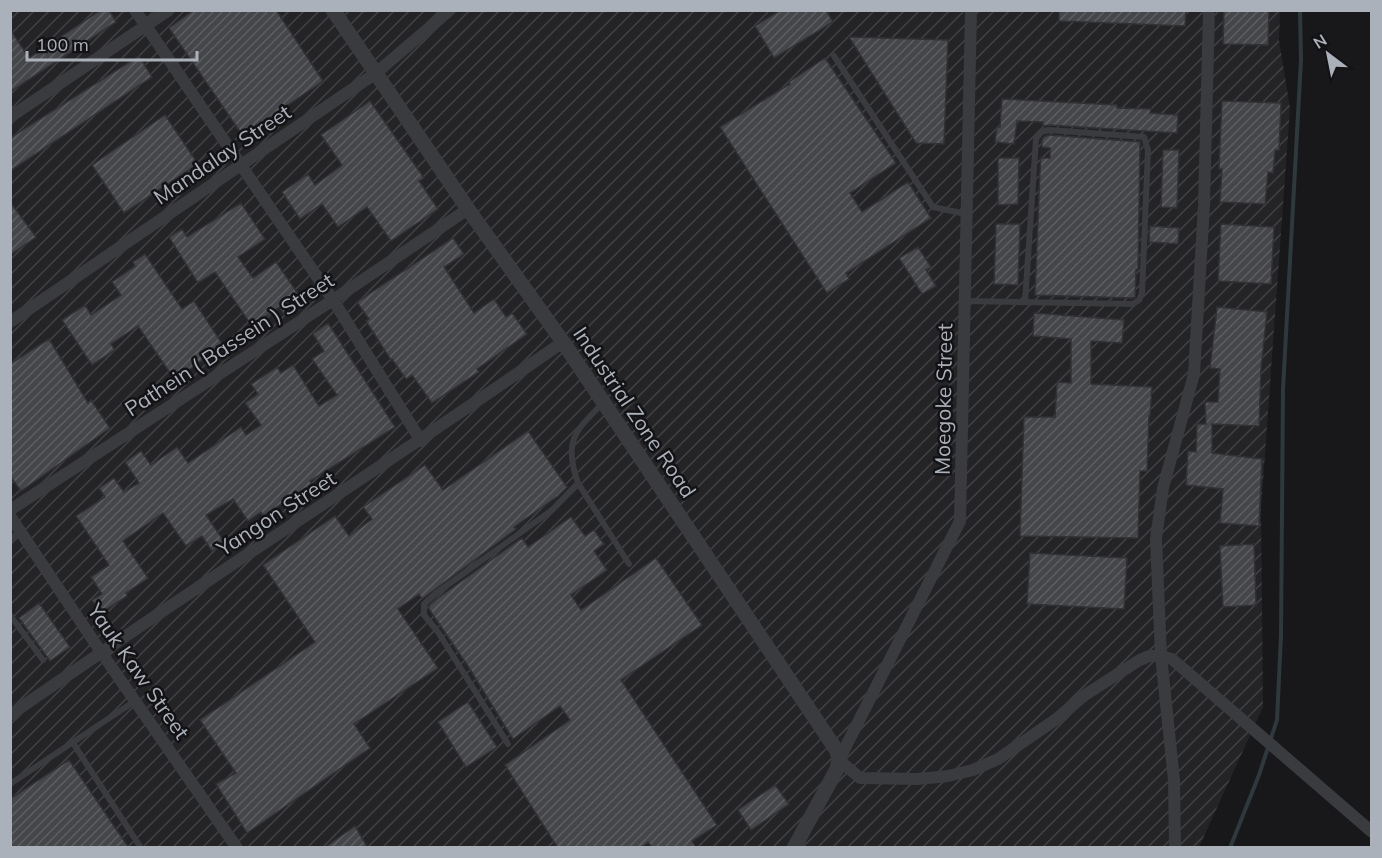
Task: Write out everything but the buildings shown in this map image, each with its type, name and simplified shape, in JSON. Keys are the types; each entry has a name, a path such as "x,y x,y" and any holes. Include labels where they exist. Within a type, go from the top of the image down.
{"street":[{"path":"135,10 333,300 421,441"},
{"path":"10,117 169,10"},
{"name":"Industrial Zone Road","path":"333,10 468,209 563,342 832,743 839,760"},
{"name":"Mandalay Street","path":"10,322 376,73 450,10"},
{"name":"Moegoke Street","path":"839,760 960,521 970,10"},
{"path":"1175,848 1174,780 1161,656 1156,539 1163,488 1194,375 1204,205 1209,10"},
{"name":"Pathein ( Bassein ) Street","path":"10,510 333,300 468,209"},
{"name":"Yangon Street","path":"10,715 101,651 421,441 563,342"},
{"name":"Yauk Kaw Street","path":"10,516 15,536 101,651 237,848"},
{"path":"794,848 837,769 839,760 860,778 918,779 948,776 972,770 998,759 1056,720 1085,695 1149,656 1172,659 1371,832"}],"lane":[{"path":"834,56 933,207 966,214"},
{"path":"965,301 1133,304 1139,300 1142,293 1148,150 1144,137 1049,130 1041,132 1036,139 1025,302"},
{"path":"603,402 578,428 571,445 573,471 578,483 629,564"},
{"path":"508,744 438,632 424,615 424,604 552,510 578,483"},
{"path":"10,615 43,660"},
{"path":"10,784 136,701"},
{"path":"73,742 141,848"}],"shaded area":[{"path":"10,11 1280,11 1279,40 1290,108 1261,509 1263,707 1199,847 11,847"}],"waterway":[{"path":"1230,848 1259,775 1277,720 1281,635 1283,389 1301,60 1300,10"}]}
